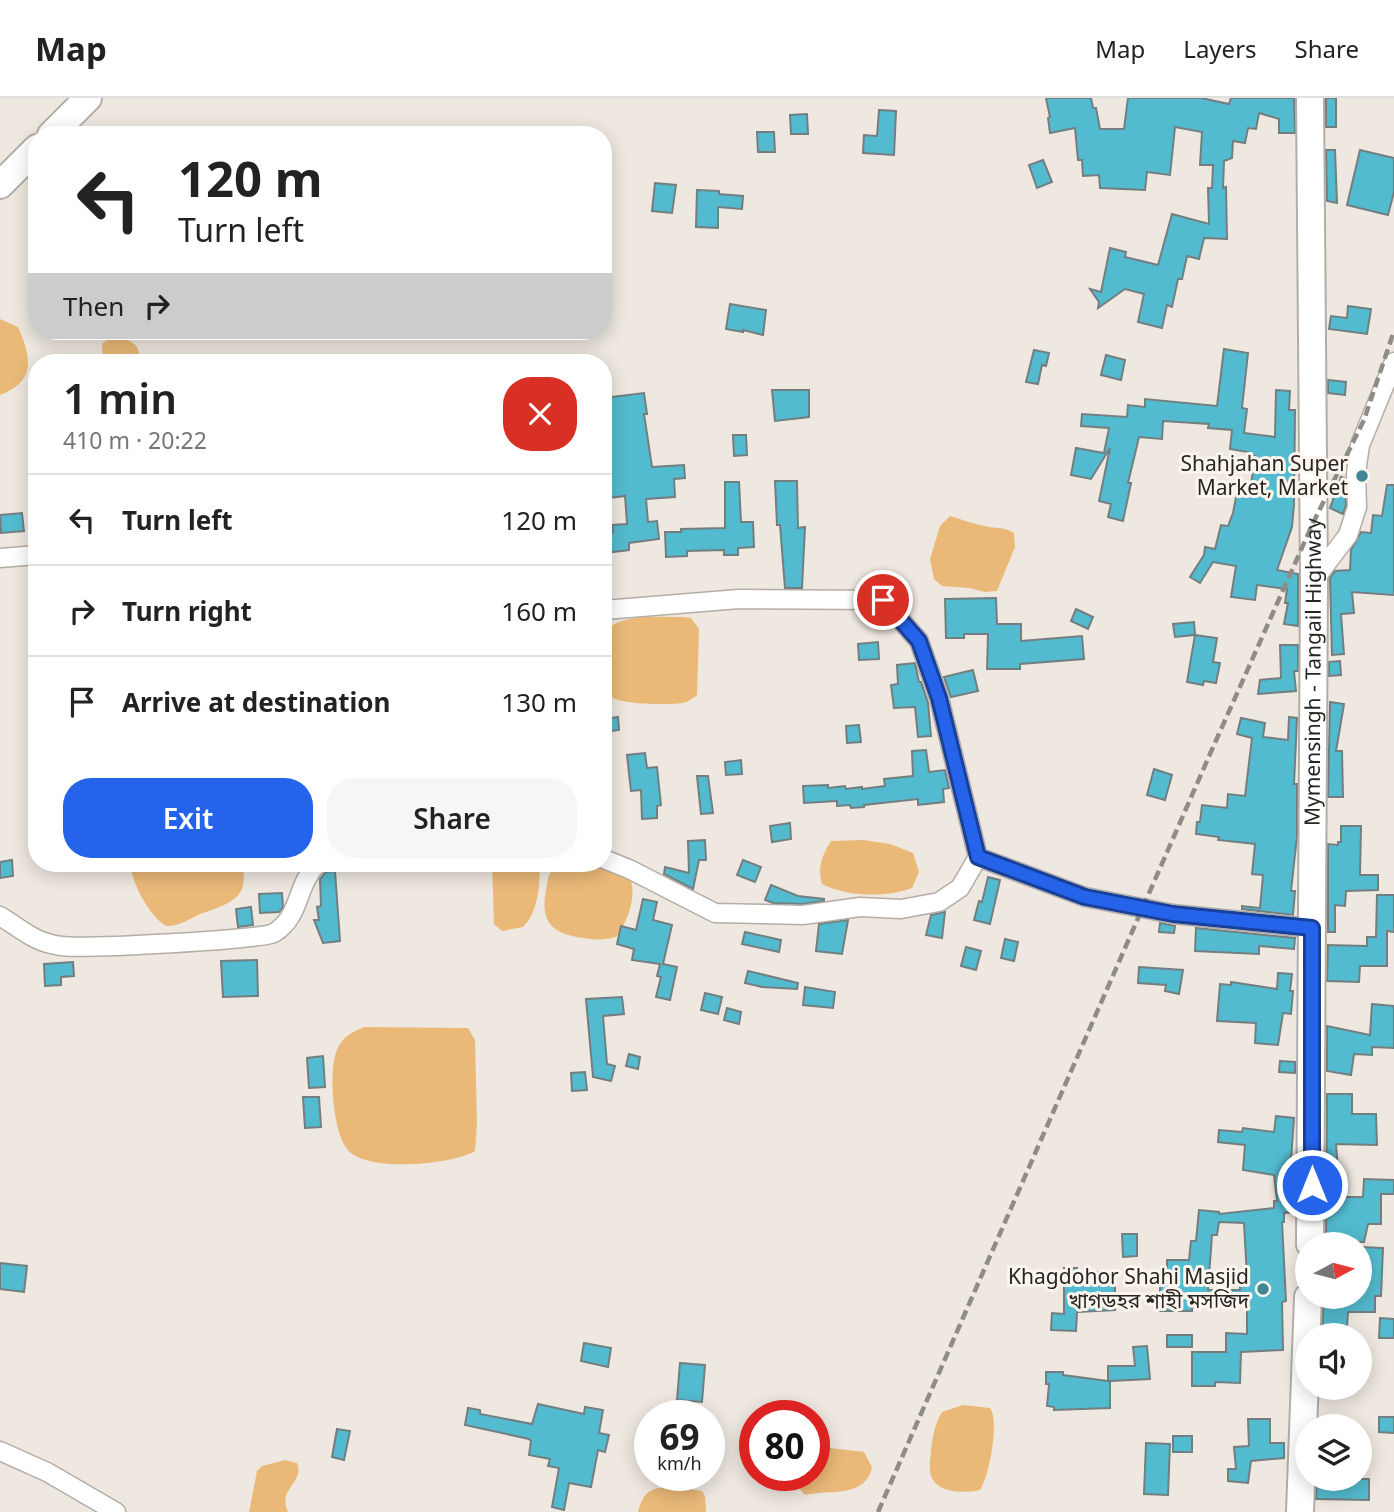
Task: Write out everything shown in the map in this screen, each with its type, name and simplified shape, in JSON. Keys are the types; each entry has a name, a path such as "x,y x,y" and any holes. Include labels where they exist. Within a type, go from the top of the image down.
{"highway":[{"path":"60,126 88,98"},
{"name":"Mymensingh - Tangail Highway","path":"1310,98 1314,580 1310,1232"},
{"path":"0,184 28,157"},
{"path":"1300,1512 1308,1309"}],"street":[{"path":"1314,580 1348,536 1357,508 1356,473 1360,445 1394,362"},
{"path":"0,558 28,556"},
{"path":"612,609 739,599 883,600 919,641 939,698 978,857 960,888 939,902 901,909 860,907 803,915 715,913 612,862"},
{"path":"978,857 1085,897 1173,914 1312,928"},
{"path":"0,916 32,939 63,946 172,943 272,934 292,918 299,893 310,872"},
{"path":"0,1451 47,1472 116,1512"}],"shaded area":[{"path":"0,319 18,327 26,348 28,367 20,383 0,395"},
{"path":"107,340 126,340 136,345 139,354 103,354 102,344"},
{"path":"950,516 1014,533 1015,547 997,591 942,586 934,579 930,559 940,526"},
{"path":"656,617 691,618 699,629 697,695 685,702 667,704 633,703 615,699 612,697 612,626 620,621"},
{"path":"863,840 890,844 913,853 919,872 912,888 867,895 843,892 822,884 821,862 831,841"},
{"path":"612,869 629,876 632,899 624,924 616,937 595,939 572,936 556,929 547,918 545,910 550,874 612,872"},
{"path":"132,872 244,872 244,875 241,892 230,902 171,926 166,926 153,915"},
{"path":"492,872 539,872 537,897 532,914 523,927 502,931 494,924"},
{"path":"364,1027 468,1028 475,1040 475,1151 429,1163 389,1164 356,1157 347,1149 335,1115 334,1059 345,1038"},
{"path":"963,1405 990,1408 994,1424 990,1462 983,1483 980,1490 965,1492 949,1490 936,1484 930,1468 936,1425 942,1412"},
{"path":"830,1448 864,1452 872,1467 862,1484 845,1491 805,1495 802,1491 830,1491"},
{"path":"285,1460 297,1463 298,1470 286,1497 288,1512 249,1512 257,1471 262,1466"},
{"path":"651,1491 702,1491 706,1512 638,1512"}],"building":[{"path":"1046,98 1091,98 1100,129 1124,129 1128,98 1201,98 1229,104 1231,98 1294,98 1295,133 1279,133 1279,119 1259,113 1256,129 1248,128 1245,143 1233,141 1232,158 1224,161 1227,239 1204,238 1199,259 1187,256 1182,279 1178,279 1172,307 1167,305 1162,328 1138,322 1144,294 1125,289 1098,308 1099,302 1090,289 1101,292 1110,248 1126,252 1125,257 1158,265 1172,214 1209,224 1208,188 1212,188 1213,165 1200,165 1202,132 1175,127 1170,175 1147,172 1145,190 1100,188 1099,175 1083,176 1082,160 1078,160 1075,128 1050,133"},
{"path":"1326,98 1336,98 1336,127 1326,127"},
{"path":"879,110 896,111 894,155 863,153 864,135 877,136"},
{"path":"807,114 808,134 791,134 790,115"},
{"path":"757,132 774,132 775,152 758,152"},
{"path":"1326,150 1335,150 1337,203 1327,201"},
{"path":"1360,150 1394,158 1394,192 1388,215 1347,205"},
{"path":"1043,160 1052,182 1037,188 1029,165"},
{"path":"655,183 676,185 672,213 652,211"},
{"path":"697,190 743,196 742,209 718,207 718,228 696,227"},
{"path":"730,304 766,310 763,335 726,329"},
{"path":"1348,306 1371,309 1367,334 1329,329 1331,316 1347,318"},
{"path":"1224,349 1248,353 1242,408 1247,409 1244,433 1275,437 1276,390 1290,391 1289,410 1295,410 1294,504 1292,527 1277,570 1298,574 1298,626 1284,624 1288,603 1285,603 1287,589 1257,585 1255,600 1231,597 1236,566 1213,562 1200,583 1190,577 1204,555 1205,547 1215,549 1221,525 1228,526 1239,481 1251,483 1256,456 1230,449 1232,430 1208,428 1209,424 1163,421 1162,439 1139,437 1128,483 1131,483 1123,521 1108,517 1111,504 1099,501 1110,448 1091,479 1071,475 1076,448 1104,453 1109,428 1081,426 1082,414 1127,417 1128,405 1145,407 1145,399 1217,406"},
{"path":"1034,350 1049,353 1046,366 1042,365 1038,384 1026,382"},
{"path":"1106,355 1125,360 1121,380 1101,375"},
{"path":"1328,380 1346,382 1345,395 1328,393"},
{"path":"772,390 809,390 809,417 775,421"},
{"path":"644,393 647,414 644,414 652,467 684,465 685,478 674,479 675,497 646,499 648,522 657,521 659,539 629,543 629,550 612,552 612,525 627,524 625,496 612,498 612,397"},
{"path":"733,435 746,435 747,455 734,456"},
{"path":"1341,477 1345,478 1346,505 1343,514 1330,508"},
{"path":"775,481 797,481 798,528 805,527 802,588 785,588 780,525 777,525"},
{"path":"725,482 739,482 741,522 753,522 754,547 738,548 738,555 724,555 724,550 687,551 687,556 666,557 665,532 725,528"},
{"path":"1387,485 1394,485 1394,595 1352,592 1354,613 1341,614 1344,654 1332,655 1330,578 1335,571 1350,570 1351,550 1361,532 1371,533 1373,515 1382,516"},
{"path":"22,513 24,531 1,533 0,515"},
{"path":"996,598 997,624 1021,624 1021,641 1082,636 1084,659 1020,664 1020,669 987,669 988,634 964,634 964,638 946,638 945,599"},
{"path":"1076,609 1093,617 1088,629 1071,621"},
{"path":"1194,622 1195,635 1175,637 1173,624"},
{"path":"1195,635 1217,638 1213,662 1220,663 1216,683 1204,681 1203,685 1187,682"},
{"path":"878,642 879,659 859,660 858,644"},
{"path":"1280,645 1298,645 1298,671 1294,671 1296,691 1258,694 1260,680 1281,678"},
{"path":"1340,661 1341,675 1329,676 1329,662"},
{"path":"915,663 928,703 931,736 918,737 915,707 894,708 891,685 898,684 897,665"},
{"path":"973,670 978,691 951,697 944,677"},
{"path":"1330,702 1344,704 1336,751 1342,751 1343,797 1328,797"},
{"path":"618,717 619,730 612,731 612,718"},
{"path":"1289,717 1297,718 1294,784 1297,784 1297,836 1291,891 1295,891 1293,915 1242,909 1242,906 1260,908 1263,875 1252,874 1255,844 1218,840 1219,837 1196,834 1202,805 1227,808 1228,794 1245,796 1252,738 1237,734 1241,718 1265,723 1263,737 1288,740"},
{"path":"859,725 861,742 847,743 846,726"},
{"path":"926,750 929,772 945,770 949,788 943,789 944,802 918,805 918,799 851,808 850,805 837,806 837,801 804,803 803,786 828,785 828,788 845,786 846,789 862,789 885,786 884,779 913,776 912,751"},
{"path":"645,753 647,768 657,767 661,805 657,806 657,818 642,819 641,790 631,791 627,755"},
{"path":"741,760 742,774 726,775 725,762"},
{"path":"1154,769 1172,775 1165,800 1147,795"},
{"path":"697,776 708,776 713,813 701,814"},
{"path":"790,823 791,839 772,842 770,826"},
{"path":"1341,826 1361,826 1360,875 1378,875 1378,890 1346,891 1345,906 1335,905 1335,932 1328,932 1328,844 1338,845 1338,842 1341,842"},
{"path":"705,840 706,860 699,860 693,889 664,874 665,867 689,873 688,841"},
{"path":"12,860 13,876 0,878 0,862"},
{"path":"743,860 761,867 755,882 737,875"},
{"path":"326,872 335,872 340,941 323,943 314,920 319,920 317,907 321,906 320,879"},
{"path":"988,877 1000,880 990,924 974,920"},
{"path":"771,885 798,896 824,901 802,904 773,903 765,900"},
{"path":"282,893 283,907 279,912 260,913 259,894"},
{"path":"1377,895 1394,895 1394,932 1387,931 1387,966 1360,966 1359,982 1327,981 1328,945 1367,946 1367,937 1376,937"},
{"path":"643,899 657,902 653,920 672,925 663,964 677,967 670,1000 656,997 661,977 657,976 660,964 632,960 634,949 617,944 621,926 636,930"},
{"path":"251,907 253,925 238,927 236,909"},
{"path":"945,912 942,938 926,935 931,915"},
{"path":"848,920 842,954 816,951 819,924"},
{"path":"1160,923 1175,926 1174,933 1159,932"},
{"path":"1196,928 1295,938 1294,949 1259,946 1259,954 1195,951"},
{"path":"745,932 781,940 779,952 742,944"},
{"path":"1005,939 1018,942 1014,961 1001,958"},
{"path":"966,947 981,951 976,970 961,966"},
{"path":"257,960 258,996 223,997 221,961"},
{"path":"73,962 74,976 61,977 61,985 45,986 44,964"},
{"path":"1139,967 1183,970 1179,994 1165,991 1166,985 1138,983"},
{"path":"748,971 798,983 797,989 745,983"},
{"path":"1278,973 1292,974 1290,991 1293,991 1291,1014 1283,1013 1278,1045 1255,1043 1256,1023 1217,1021 1220,984 1231,985 1231,982 1277,989"},
{"path":"805,987 835,992 833,1008 803,1005"},
{"path":"705,993 722,997 718,1014 701,1010"},
{"path":"622,997 624,1014 603,1016 607,1064 615,1066 611,1081 593,1077 586,999"},
{"path":"1372,1004 1394,1006 1394,1048 1372,1047 1372,1055 1354,1054 1351,1075 1327,1071 1327,1026 1370,1035"},
{"path":"727,1008 741,1012 739,1024 724,1020"},
{"path":"629,1054 640,1057 638,1069 626,1066"},
{"path":"323,1056 325,1087 309,1088 307,1058"},
{"path":"1280,1061 1295,1062 1295,1073 1279,1072"},
{"path":"585,1072 587,1090 572,1091 571,1073"},
{"path":"1327,1094 1352,1094 1352,1114 1376,1114 1377,1145 1336,1144 1340,1197 1363,1197 1364,1179 1394,1180 1394,1194 1381,1194 1381,1224 1368,1224 1366,1232 1326,1232"},
{"path":"303,1097 319,1097 321,1127 305,1128"},
{"path":"1276,1116 1294,1118 1290,1174 1287,1173 1289,1200 1294,1199 1294,1212 1284,1213 1282,1222 1286,1301 1282,1302 1283,1350 1241,1352 1240,1383 1215,1382 1215,1386 1192,1386 1192,1352 1226,1352 1226,1333 1247,1334 1247,1303 1205,1303 1205,1306 1192,1307 1192,1311 1160,1311 1160,1272 1167,1272 1167,1260 1189,1260 1191,1241 1196,1241 1199,1210 1219,1214 1274,1208 1274,1201 1277,1201 1274,1175 1243,1170 1245,1145 1218,1142 1219,1130 1242,1132 1243,1128 1274,1132","holes":["1219,1222 1244,1223 1247,1277 1240,1277 1240,1290 1208,1290 1212,1235 1217,1235"]},
{"path":"1122,1234 1137,1234 1137,1256 1123,1257"},
{"path":"1372,1248 1383,1248 1381,1296 1375,1296 1375,1312 1348,1312 1347,1323 1323,1323 1323,1309 1372,1309"},
{"path":"0,1263 27,1266 24,1292 0,1289"},
{"path":"1064,1268 1077,1268 1077,1272 1115,1272 1115,1310 1077,1312 1076,1331 1051,1330 1052,1313 1064,1314"},
{"path":"1380,1318 1394,1319 1394,1338 1379,1338"},
{"path":"1167,1335 1192,1335 1192,1347 1167,1347"},
{"path":"584,1343 611,1348 608,1367 581,1361"},
{"path":"1147,1346 1150,1379 1110,1381 1110,1408 1054,1410 1054,1407 1047,1406 1049,1384 1046,1384 1046,1372 1063,1372 1063,1375 1108,1381 1108,1366 1135,1366 1133,1347"},
{"path":"680,1363 705,1365 702,1400 677,1400"},
{"path":"538,1404 584,1414 585,1407 603,1410 599,1433 609,1435 605,1452 598,1450 591,1487 569,1483 564,1510 552,1507 559,1468 548,1466 550,1459 529,1455 529,1439 465,1425 468,1408 480,1410 480,1414 532,1424"},
{"path":"1379,1417 1394,1417 1394,1433 1379,1432"},
{"path":"1248,1419 1270,1419 1270,1443 1284,1443 1284,1458 1251,1461 1248,1483 1228,1481 1228,1469 1236,1469 1234,1447 1249,1446"},
{"path":"337,1429 350,1431 344,1460 332,1457"},
{"path":"1173,1436 1192,1436 1192,1452 1173,1452"},
{"path":"1146,1443 1170,1444 1168,1495 1144,1494"},
{"path":"1316,1491 1369,1491 1369,1500 1316,1499"}],"railway":[{"path":"878,1512 1210,754 1313,523 1364,420 1394,331"}],"place":[{"name":"Shahjahan Super Market, Market","path":"1362,476"},
{"name":"Khagdohor Shahi Masjid খাগডহর শাহী মসজিদ","path":"1263,1289"}],"route":[{"path":"883,600 919,641 939,698 978,857 1085,897 1173,914 1312,928 1312,1185"}]}
